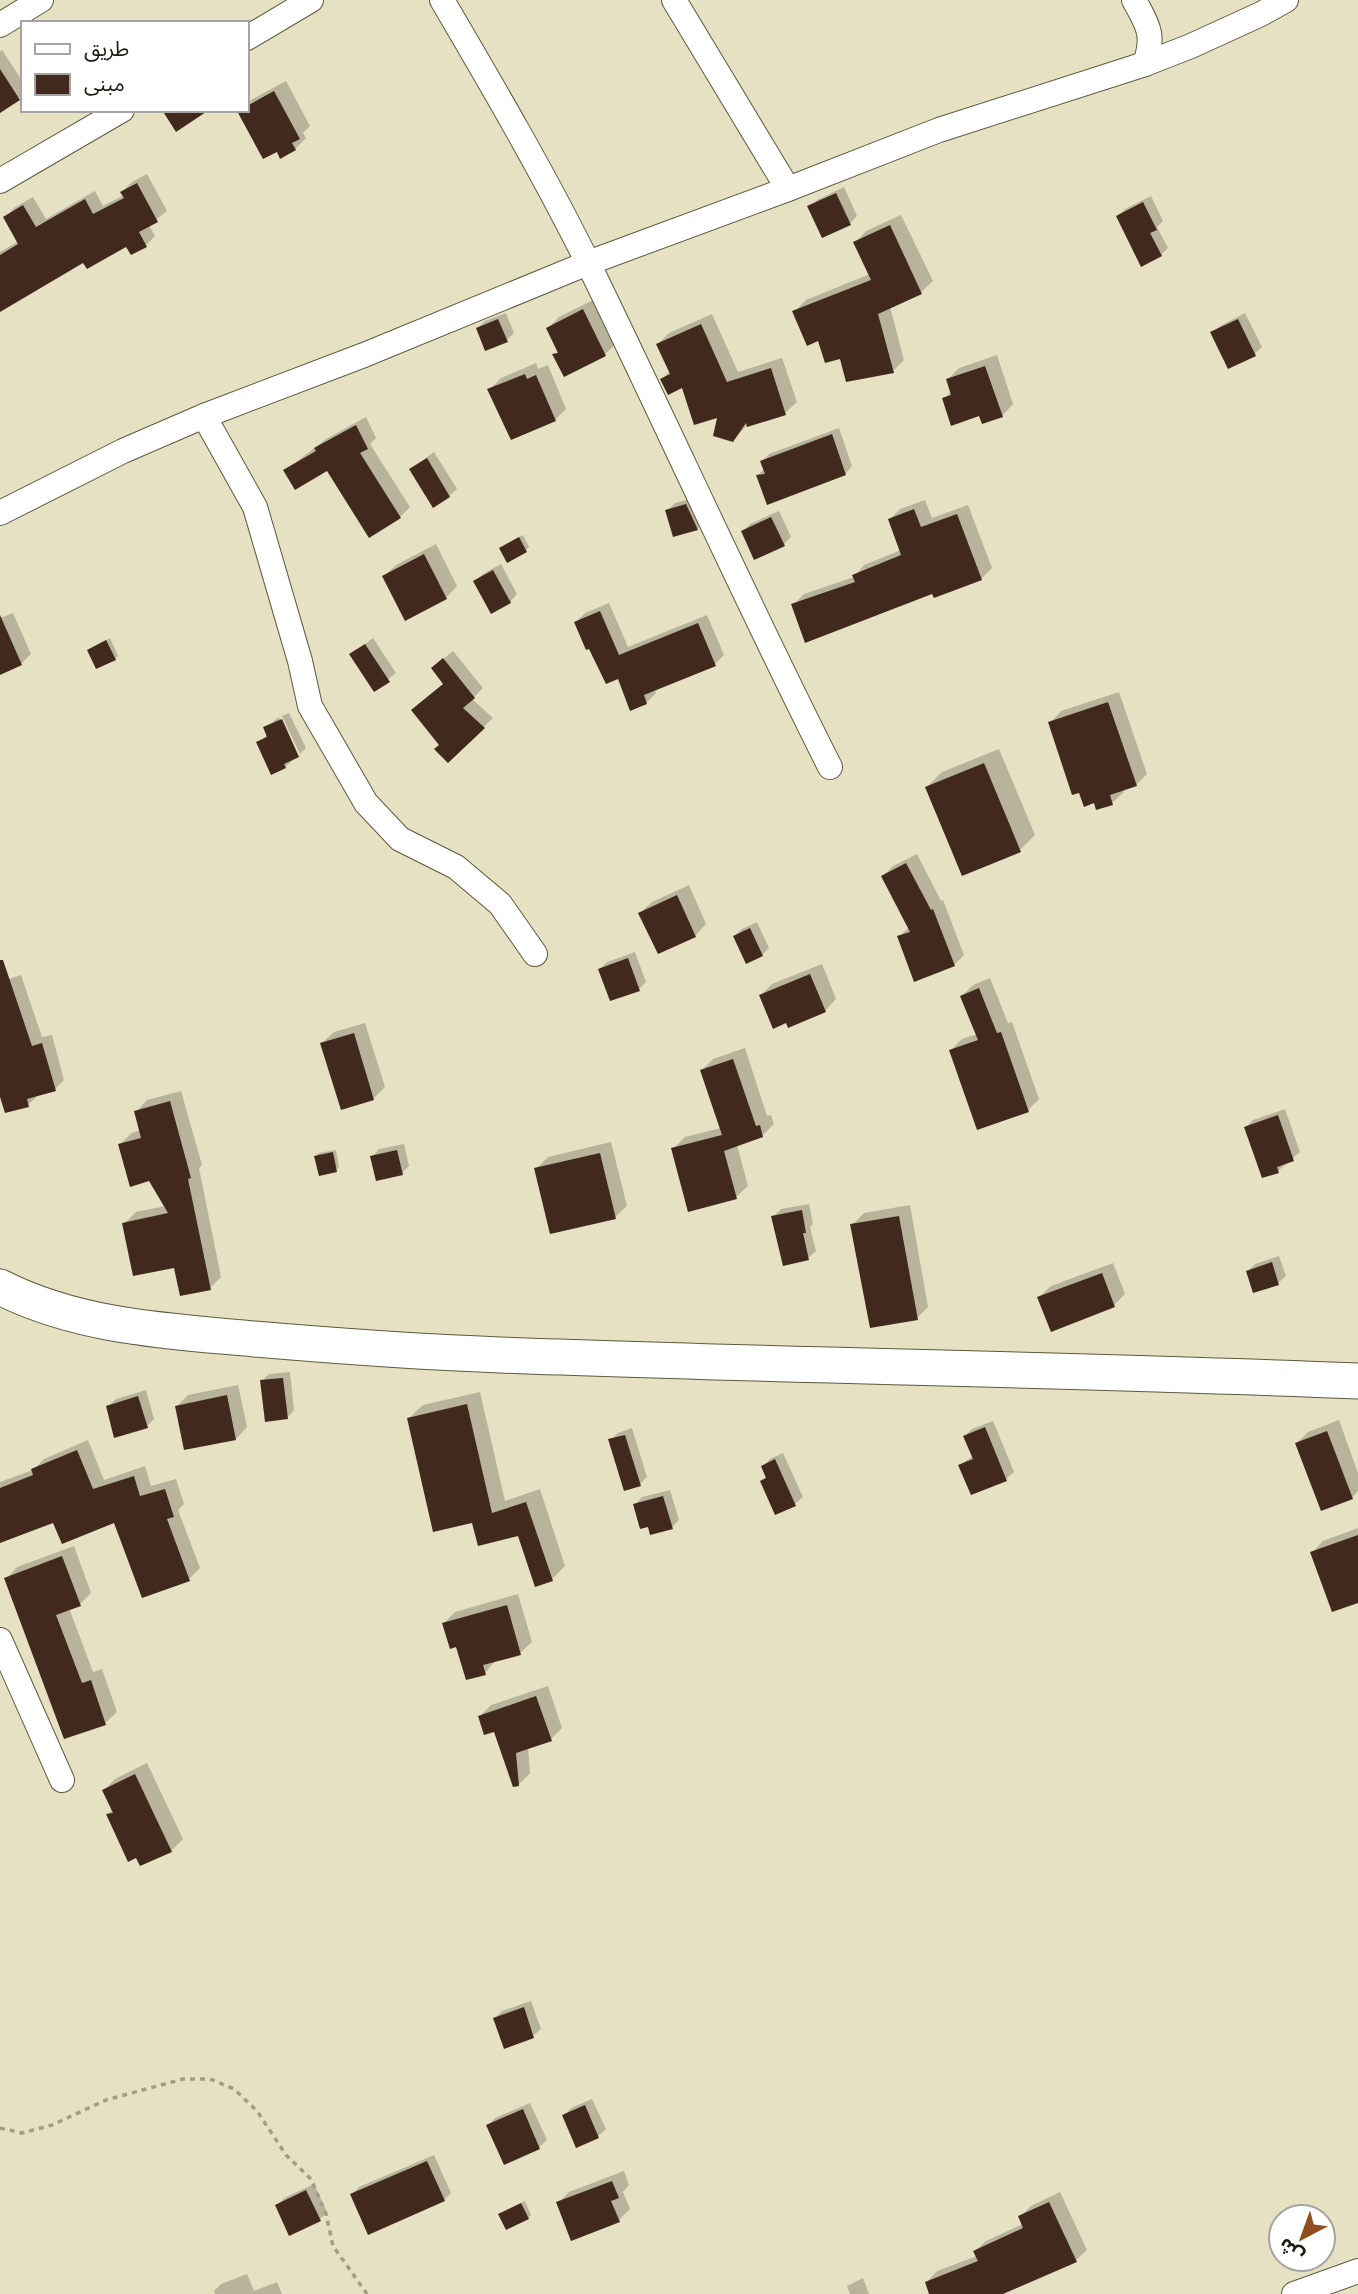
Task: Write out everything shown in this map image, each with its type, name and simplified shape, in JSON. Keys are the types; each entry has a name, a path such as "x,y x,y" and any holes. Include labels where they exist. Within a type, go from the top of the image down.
{"street":[{"path":"0,25 41,0"},
{"path":"248,37 312,0"},
{"path":"442,0 523,140 588,263 784,677 830,767"},
{"path":"674,0 788,189"},
{"path":"1134,0 1148,25 1151,37 1145,64"},
{"path":"0,513 122,451 204,416 364,355 588,263 939,130 1145,64 1202,41 1286,0"},
{"path":"0,181 118,112"},
{"path":"204,416 256,507 300,661 310,706 366,803 400,839 457,867 500,904 535,954"},
{"path":"0,1287 50,1309 90,1320 128,1326 394,1351 1358,1381"},
{"path":"0,1640 62,1780"},
{"path":"1294,2294 1358,2271"}],"path":[{"path":"0,2128 22,2133 52,2125 106,2101 183,2079 210,2079 234,2089 257,2111 286,2155 311,2179 326,2214 333,2246 367,2294"}],"building":[{"path":"0,69 20,100 0,113"},
{"path":"274,91 300,139 292,143 296,150 280,159 277,152 263,159 238,112 248,112 248,105"},
{"path":"163,112 206,112 176,132"},
{"path":"137,183 158,222 139,232 147,247 131,255 126,247 87,269 83,263 0,312 0,255 18,244 3,217 23,205 36,227 85,199 93,214 124,198 120,192"},
{"path":"836,193 851,225 822,238 807,206"},
{"path":"1143,202 1157,230 1150,233 1162,256 1141,267 1116,216"},
{"path":"890,225 922,294 878,314 894,373 846,382 840,359 825,363 818,341 807,346 792,311 871,280 853,242"},
{"path":"583,309 606,356 564,377 552,354 558,353 546,328"},
{"path":"498,319 508,342 485,351 476,328"},
{"path":"1238,319 1256,356 1228,369 1210,332"},
{"path":"701,324 727,382 771,368 786,415 747,427 746,423 733,442 713,436 717,418 694,425 682,388 668,395 660,379 670,374 656,344"},
{"path":"985,366 1003,417 982,424 979,416 951,426 942,398 951,395 946,379"},
{"path":"525,374 527,379 536,375 556,421 511,440 487,389"},
{"path":"356,425 368,449 360,453 401,518 369,538 327,471 295,490 283,470 316,451 314,448"},
{"path":"832,434 846,475 767,505 756,475 765,474 760,461"},
{"path":"427,458 450,497 433,508 409,469"},
{"path":"686,504 698,530 673,537 665,510"},
{"path":"914,509 921,527 957,514 982,580 934,598 932,594 805,643 791,604 855,582 852,575 901,555 888,519"},
{"path":"771,517 785,546 754,560 741,531"},
{"path":"519,537 527,552 507,563 499,548"},
{"path":"424,554 447,599 405,621 382,576"},
{"path":"493,570 511,603 491,614 473,581"},
{"path":"600,611 619,655 698,623 716,666 644,695 647,704 630,711 618,679 606,684 589,649 586,650 574,622"},
{"path":"0,615 22,665 0,675"},
{"path":"106,640 116,660 96,669 87,650"},
{"path":"365,644 390,682 374,692 349,654"},
{"path":"443,658 475,698 463,708 485,728 448,763 434,749 439,745 411,710 443,684 431,668"},
{"path":"1108,702 1137,786 1110,795 1113,805 1096,810 1094,803 1084,807 1079,793 1072,795 1048,722"},
{"path":"282,719 299,757 284,764 286,768 271,775 256,742 267,737 263,727"},
{"path":"984,763 1021,852 962,876 925,787"},
{"path":"906,863 931,910 933,909 955,966 914,982 897,936 910,932 881,876"},
{"path":"677,895 696,937 658,954 638,913"},
{"path":"750,928 763,956 746,964 733,936"},
{"path":"628,958 640,991 610,1001 598,969"},
{"path":"0,960 3,960 32,1046 42,1043 56,1091 27,1099 29,1107 5,1113 0,1097"},
{"path":"810,974 826,1012 788,1028 786,1023 773,1029 759,995"},
{"path":"979,988 997,1033 1001,1032 1029,1112 977,1130 949,1050 978,1040 960,996"},
{"path":"354,1033 374,1100 341,1110 320,1043"},
{"path":"733,1059 756,1126 760,1125 763,1137 724,1151 737,1199 688,1212 671,1148 722,1135 700,1070"},
{"path":"170,1101 191,1178 188,1179 211,1290 180,1296 174,1268 133,1276 122,1223 168,1213 149,1181 130,1187 118,1144 141,1138 134,1111"},
{"path":"1278,1115 1294,1161 1277,1167 1279,1173 1262,1178 1244,1127"},
{"path":"397,1150 403,1175 376,1181 370,1156"},
{"path":"333,1152 337,1172 319,1176 314,1156"},
{"path":"600,1153 616,1219 550,1234 534,1168"},
{"path":"802,1210 806,1233 803,1233 809,1260 783,1266 771,1216"},
{"path":"899,1216 918,1320 870,1328 850,1224"},
{"path":"1272,1262 1279,1285 1253,1293 1246,1271"},
{"path":"1102,1273 1115,1307 1051,1332 1037,1297"},
{"path":"283,1378 288,1419 265,1422 260,1380"},
{"path":"227,1395 236,1440 184,1450 175,1406"},
{"path":"138,1396 148,1428 114,1438 106,1406"},
{"path":"467,1404 492,1513 526,1502 553,1581 535,1587 518,1536 478,1546 472,1523 433,1532 407,1418"},
{"path":"985,1427 1007,1481 971,1495 958,1465 973,1459 963,1436"},
{"path":"1327,1431 1353,1499 1321,1511 1295,1443"},
{"path":"625,1435 641,1486 624,1491 608,1439"},
{"path":"77,1450 93,1489 134,1476 140,1496 165,1489 174,1517 167,1519 190,1581 142,1598 114,1523 62,1544 53,1523 0,1543 0,1488 33,1475 31,1469"},
{"path":"775,1459 796,1506 775,1515 760,1481 766,1478 761,1466"},
{"path":"663,1496 673,1529 650,1535 648,1527 640,1529 633,1504"},
{"path":"1358,1535 1358,1603 1332,1612 1310,1552"},
{"path":"62,1556 81,1606 56,1615 82,1683 91,1680 106,1725 64,1739 4,1578"},
{"path":"507,1605 521,1655 483,1665 486,1675 466,1680 456,1647 450,1649 442,1623"},
{"path":"536,1696 552,1741 516,1753 519,1786 513,1787 494,1732 484,1735 478,1716"},
{"path":"135,1774 172,1852 140,1866 136,1858 128,1862 106,1814 113,1813 102,1790"},
{"path":"524,2007 534,2038 504,2049 493,2018"},
{"path":"585,2105 599,2138 576,2148 562,2115"},
{"path":"523,2109 540,2149 504,2165 486,2125"},
{"path":"427,2161 445,2201 368,2235 350,2194"},
{"path":"612,2181 619,2198 611,2201 620,2222 571,2241 556,2202"},
{"path":"306,2190 321,2221 289,2236 275,2205"},
{"path":"1049,2202 1077,2262 1003,2294 929,2294 925,2282 978,2261 973,2251 1023,2228 1018,2216"},
{"path":"521,2203 529,2219 506,2230 498,2214"}]}
